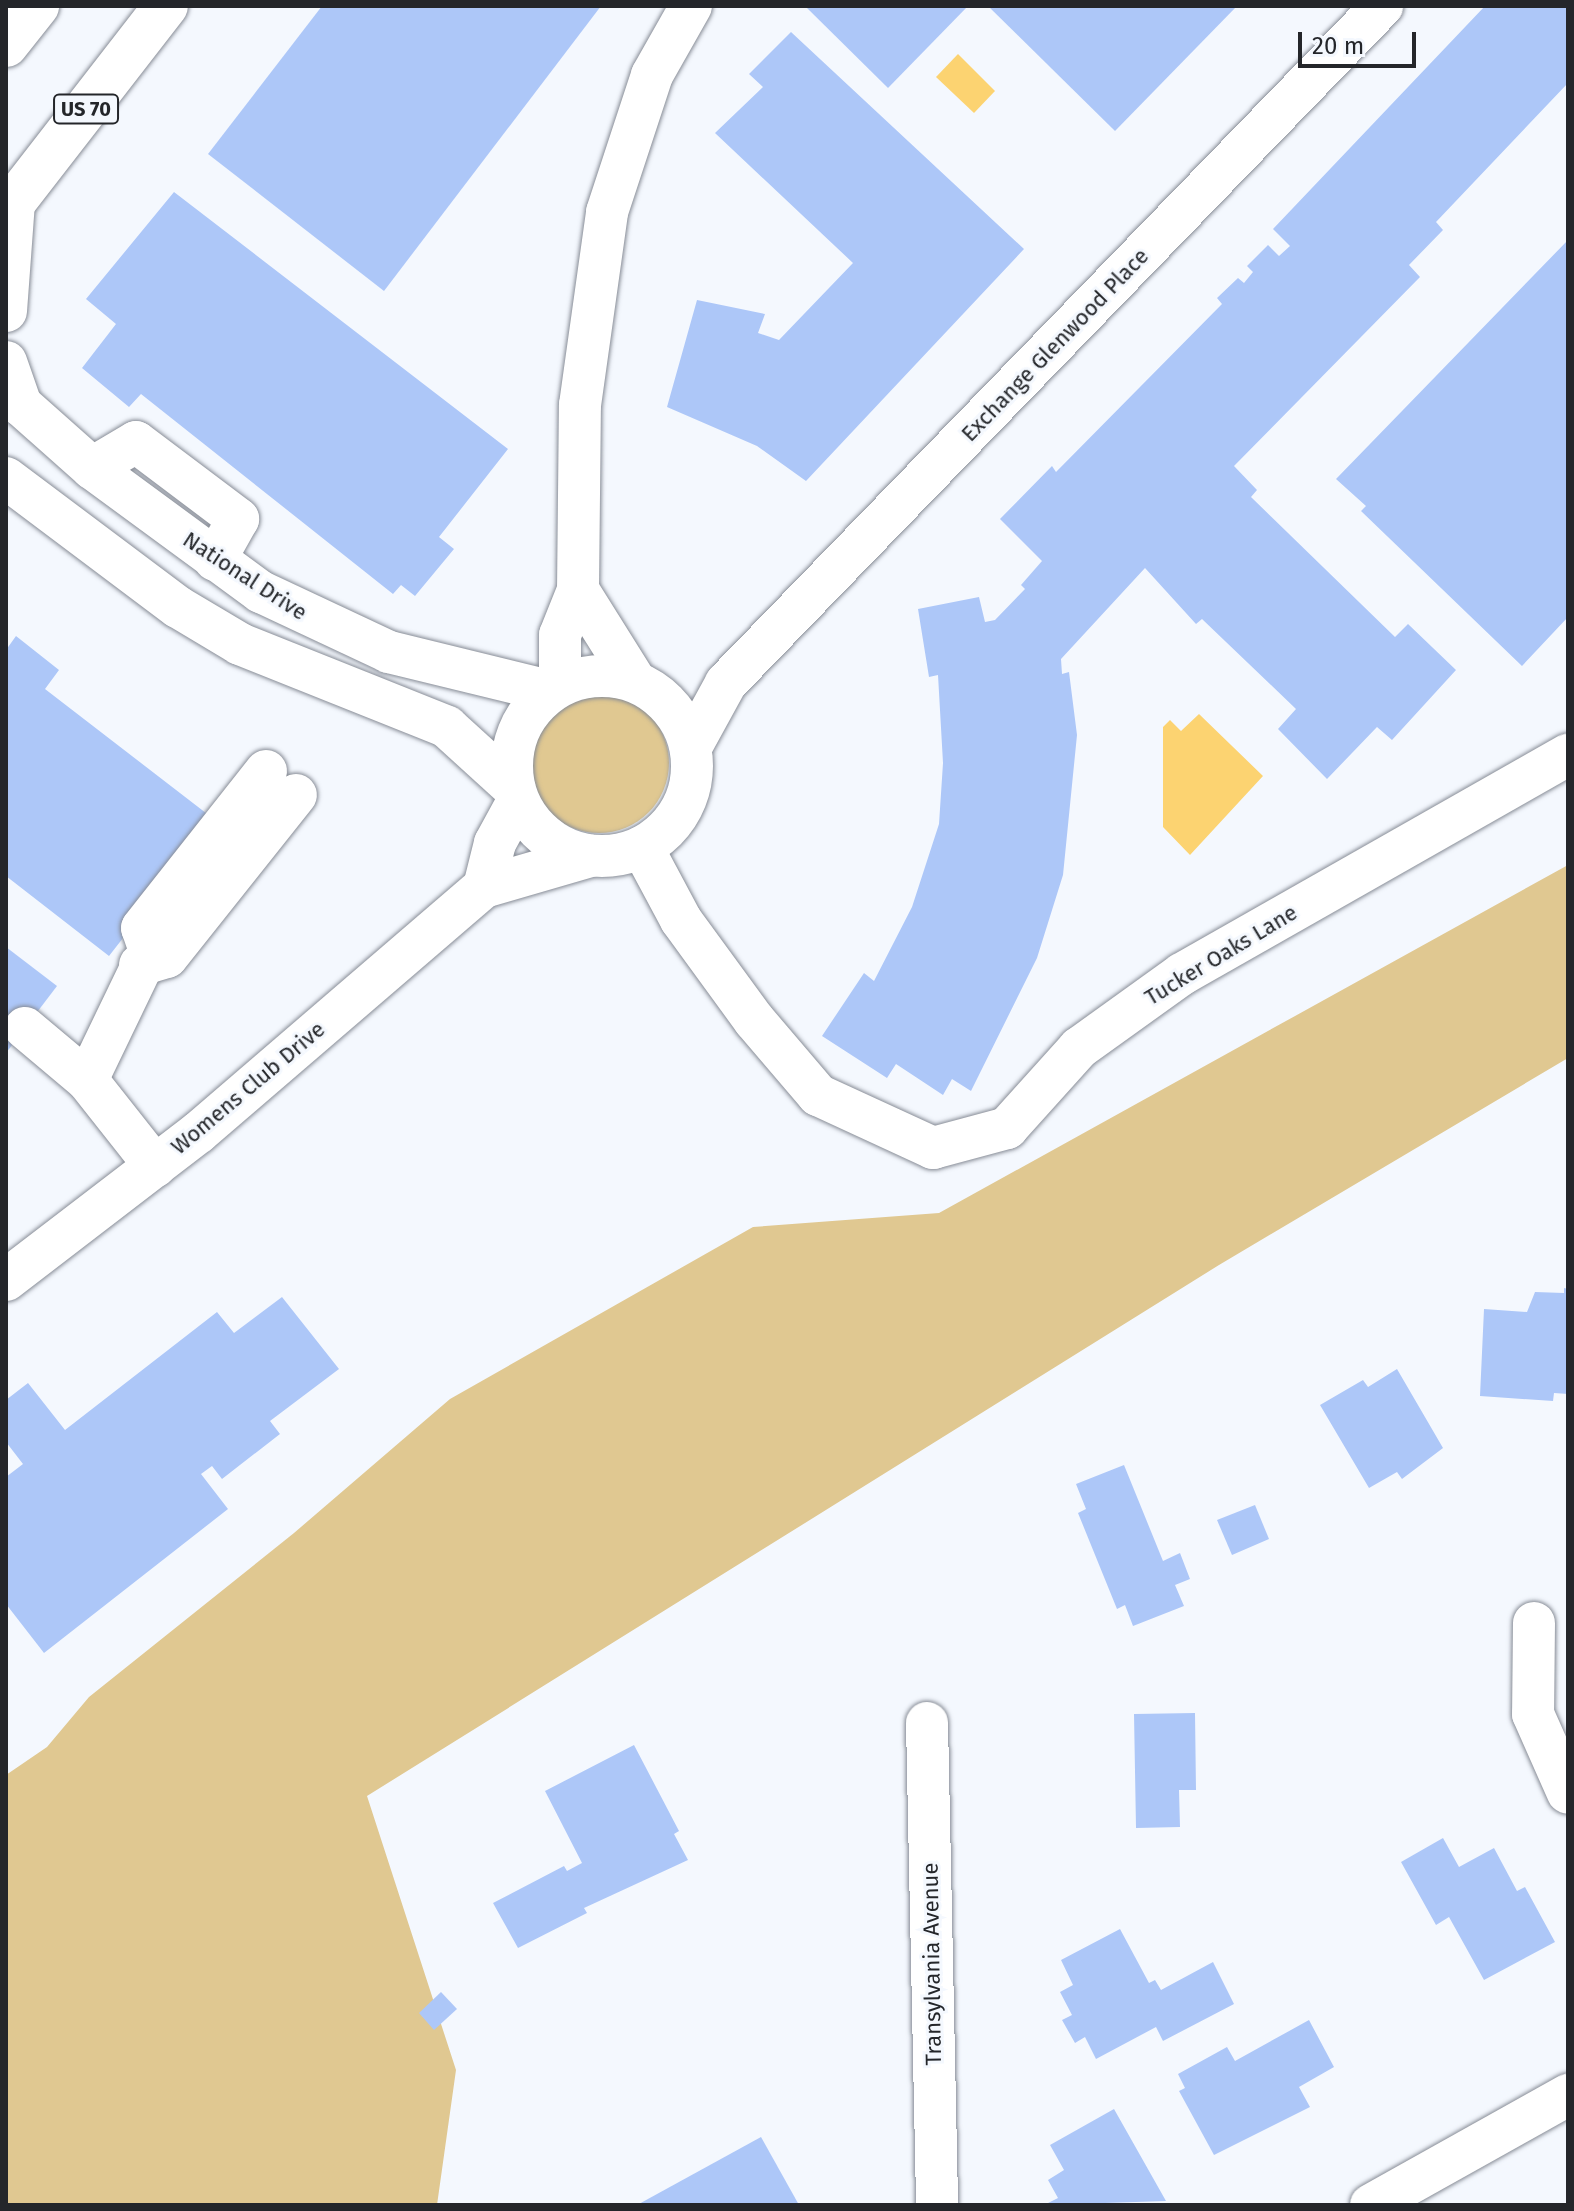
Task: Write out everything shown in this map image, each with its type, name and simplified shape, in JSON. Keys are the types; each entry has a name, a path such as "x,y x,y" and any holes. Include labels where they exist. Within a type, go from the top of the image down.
{"main road":[{"path":"6,45 37,6"},
{"name":"US 70","path":"10,207 166,6"}],"street":[{"path":"554,688 560,635 578,590 580,405 607,212 652,75 691,6"},
{"name":"Exchange Glenwood Place","path":"691,747 726,683 1382,6"},
{"path":"6,311 10,207"},
{"name":"National Drive","path":"6,362 21,405 92,468 215,560 313,620 389,652 554,688"},
{"path":"6,478 178,607 240,644 447,727 516,795 547,838 591,856 642,847 667,830 684,806 692,777 691,747 680,719 645,687 578,590"},
{"path":"484,887 495,843 516,795 511,761 516,734 554,688 584,676 645,687 726,683"},
{"name":"Tucker Oaks Lane","path":"642,847 681,920 754,1020 818,1095 933,1148 1007,1128 1079,1048 1182,974 1568,755"},
{"path":"87,1080 151,947 167,957 281,782 221,856"},
{"name":"Womens Club Drive","path":"6,1280 155,1166 484,887 591,856"},
{"path":"25,1028 87,1080 155,1166"},
{"path":"1534,1623 1533,1714 1568,1793"},
{"name":"Transylvania Avenue","path":"927,1723 937,2205"},
{"path":"1371,2205 1568,2095"}],"shaded area":[{"path":"958,54 995,91 974,113 936,77"},
{"path":"599,693 626,699 648,714 663,736 669,763 663,790 648,812 626,827 599,833 572,827 550,812 535,790 529,763 535,736 550,714 572,699"},
{"path":"1199,714 1263,776 1190,855 1163,827 1163,727 1170,720 1181,731"},
{"path":"1568,865 1568,1058 1219,1265 367,1796 456,2070 437,2205 6,2205 6,1775 47,1747 89,1697 294,1533 450,1399 753,1227 939,1213"}],"building":[{"path":"322,6 601,6 384,291 208,154"},
{"path":"808,6 968,6 888,88 807,8"},
{"path":"988,6 1237,6 1115,131"},
{"path":"1485,6 1568,6 1568,83 1436,222 1443,230 1409,265 1420,277 1234,466 1257,490 1251,497 1395,637 1408,624 1456,670 1392,740 1377,727 1327,779 1278,729 1296,709 1202,619 1196,624 1145,568 1061,659 1062,674 1069,672 1077,735 1063,875 1037,958 971,1091 952,1079 943,1095 896,1064 887,1078 822,1036 864,973 874,981 912,907 939,824 943,763 938,675 929,677 918,609 979,597 985,622 995,620 1025,589 1021,585 1042,561 1000,519 1052,466 1056,472 1222,304 1217,298 1238,278 1244,283 1253,272 1247,266 1268,245 1279,256 1290,246 1273,229"},
{"path":"791,32 1024,249 806,481 757,446 667,407 697,300 765,314 758,333 779,340 853,263 715,133 763,87 749,74"},
{"path":"174,192 508,449 439,537 454,549 415,596 401,585 393,594 141,394 129,407 82,368 116,324 86,299"},
{"path":"1568,240 1568,617 1522,666 1361,511 1366,506 1336,479"},
{"path":"16,636 59,670 45,689 215,820 109,956 6,876 6,650"},
{"path":"6,947 57,986 6,1053"},
{"path":"1564,1288 1568,1289 1568,1394 1554,1393 1553,1401 1480,1396 1484,1309 1527,1312 1535,1292 1564,1293"},
{"path":"282,1297 339,1369 270,1421 280,1434 222,1479 212,1466 201,1474 228,1509 44,1653 6,1604 6,1477 23,1464 6,1442 6,1400 28,1383 65,1430 217,1312 234,1333"},
{"path":"1397,1369 1443,1448 1402,1479 1397,1472 1369,1488 1320,1405 1363,1380 1368,1387"},
{"path":"1124,1465 1163,1561 1180,1553 1190,1579 1175,1585 1184,1606 1133,1626 1125,1605 1117,1609 1078,1513 1086,1509 1076,1484"},
{"path":"1255,1505 1269,1539 1232,1555 1217,1520"},
{"path":"1195,1713 1196,1790 1179,1790 1180,1827 1136,1828 1134,1714"},
{"path":"634,1745 679,1831 674,1834 688,1860 584,1908 587,1913 518,1948 493,1903 564,1866 567,1871 582,1863 545,1791"},
{"path":"1443,1838 1459,1867 1494,1848 1517,1891 1525,1887 1555,1942 1484,1980 1449,1917 1436,1925 1401,1862"},
{"path":"1120,1929 1149,1983 1155,1980 1161,1990 1213,1962 1234,2004 1163,2041 1156,2027 1096,2059 1085,2037 1075,2043 1062,2020 1072,2015 1060,1992 1073,1985 1061,1960"},
{"path":"441,1992 457,2009 434,2030 419,2013"},
{"path":"1309,2020 1334,2067 1299,2087 1310,2107 1214,2155 1179,2091 1185,2088 1178,2074 1227,2047 1235,2061"},
{"path":"1114,2109 1166,2201 1044,2205 1058,2198 1048,2180 1064,2170 1050,2145"},
{"path":"761,2137 799,2205 637,2205"}]}
